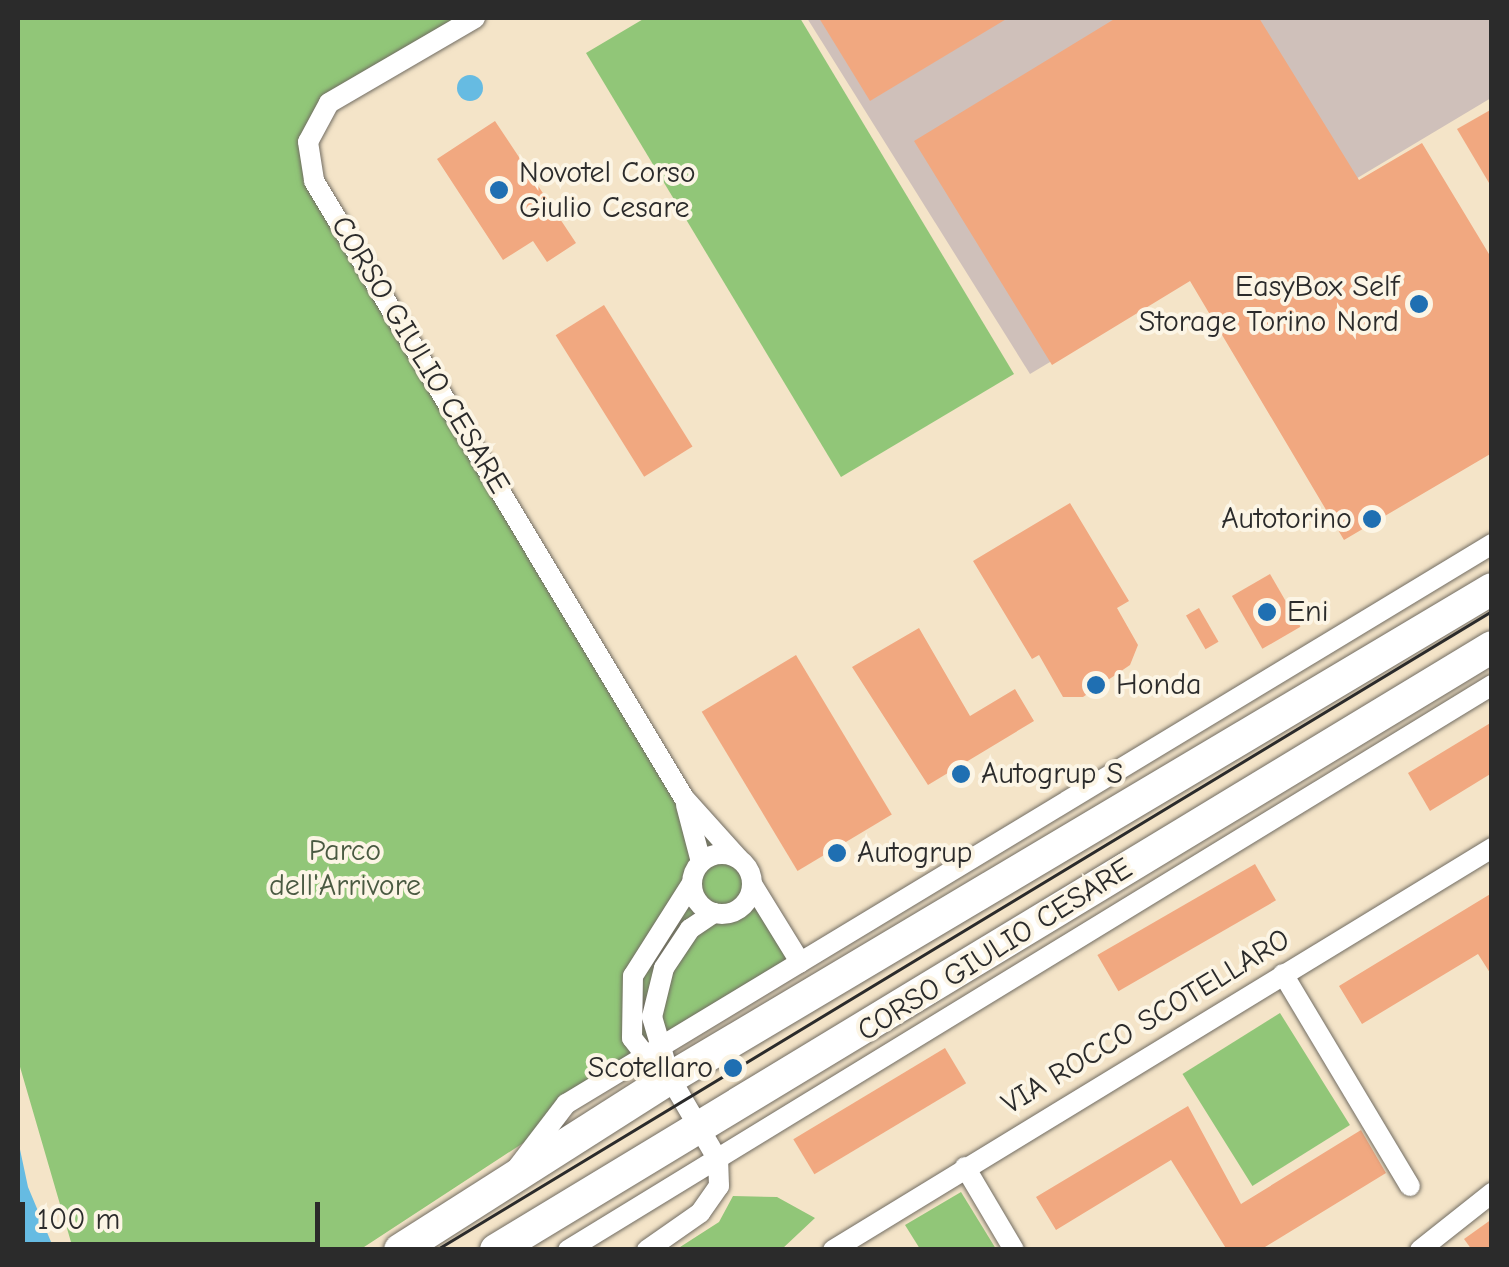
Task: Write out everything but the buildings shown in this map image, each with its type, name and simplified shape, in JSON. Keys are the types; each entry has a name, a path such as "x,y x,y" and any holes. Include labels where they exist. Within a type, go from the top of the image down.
{"main road":[{"name":"CORSO GIULIO CESARE","path":"400,1250 670,1078 1492,589"},
{"name":"CORSO GIULIO CESARE","path":"496,1250 708,1142 1492,647"}],"street":[{"name":"CORSO GIULIO CESARE","path":"475,18 330,103 308,142 314,181 684,798 738,858"},
{"name":"CORSO GIULIO CESARE","path":"508,1183 524,1151 566,1104 1492,544"},
{"name":"CORSO GIULIO CESARE","path":"571,1249 708,1142 1492,686"},
{"name":"CORSO GIULIO CESARE","path":"684,798 701,862"},
{"name":"VIA ROCCO SCOTELLARO","path":"834,1250 1492,848"},
{"path":"670,1078 642,1057 629,1026 633,976 692,883 701,862 715,854 738,858 800,962"},
{"path":"692,883 700,905 714,913"},
{"path":"647,1250 714,1198 720,1172 708,1142 670,1078 652,1017 657,984 690,929 714,913 743,906 752,884"},
{"path":"1283,974 1410,1186"},
{"path":"965,1167 1014,1250"},
{"path":"1420,1250 1492,1193"}],"shaded area":[{"path":"807,18 1491,18 1491,98 1030,374"}],"green space":[{"name":"Parco dell'Arrivore","path":"18,18 475,18 329,103 308,142 315,181 664,765 800,962 361,1249 73,1249 18,1060"},
{"path":"645,18 800,18 1014,374 841,477 586,53"},
{"path":"1280,1013 1350,1125 1252,1186 1182,1074"},
{"path":"961,1192 996,1249 920,1249 905,1225"},
{"path":"733,1196 777,1197 815,1218 782,1249 677,1249 719,1222"}],"water":[{"path":"470,75 479,79 483,88 479,97 470,101 461,97 457,88 461,79"},
{"path":"18,1140 28,1187 54,1249 18,1249"}],"tram line":[{"path":"436,1250 1492,611"}],"place":[{"name":"Novotel Corso Giulio Cesare","path":"499,190"},
{"name":"EasyBox Self Storage Torino Nord","path":"1419,304"},
{"name":"Autotorino","path":"1372,519"},
{"name":"Eni","path":"1267,612"},
{"name":"Honda","path":"1096,685"},
{"name":"Autogrup S","path":"961,774"},
{"name":"Autogrup","path":"837,853"},
{"name":"Scotellaro","path":"733,1068"}]}
